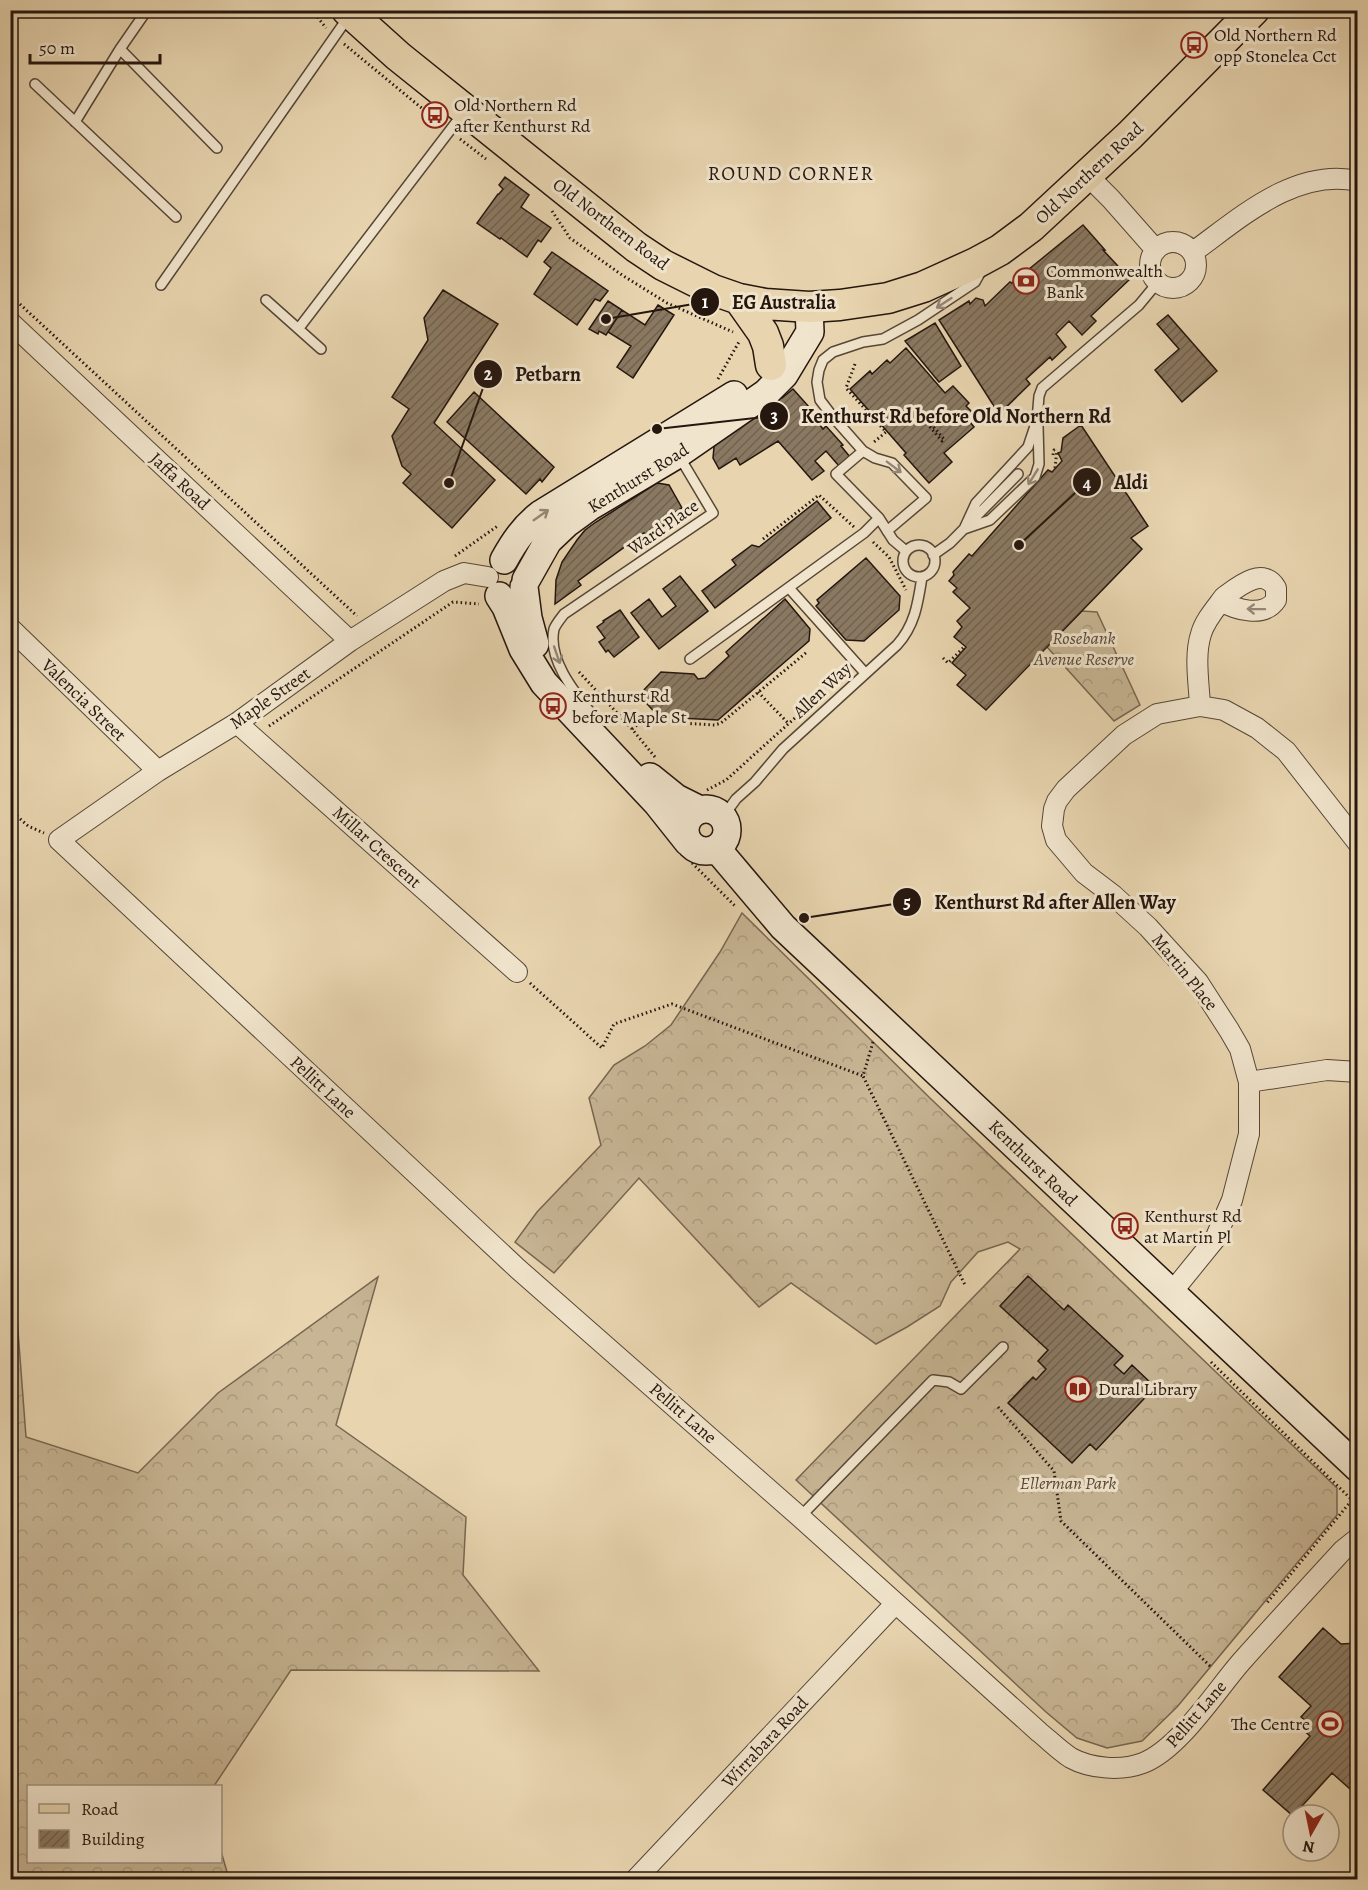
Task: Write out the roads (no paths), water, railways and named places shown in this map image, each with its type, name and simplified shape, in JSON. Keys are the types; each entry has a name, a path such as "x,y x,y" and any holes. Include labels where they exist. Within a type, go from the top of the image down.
{"main road":[{"name":"Old Northern Road","path":"345,21 398,56 458,121 636,247 713,291 765,304 809,307 888,298 923,287 1000,250 1031,227 1130,135 1254,10"},
{"path":"739,299 763,333 771,366"},
{"name":"Kenthurst Road","path":"525,583 548,541 567,523 672,445 771,366 809,307"},
{"name":"Kenthurst Road","path":"492,584 517,538 528,524 541,514 766,393 784,375 810,332 809,307"},
{"path":"515,561 523,569 533,640 550,669 656,784 676,798 709,806 726,822 728,833 717,849 701,851 694,848 690,852 657,803 544,683 523,649 514,625 492,584 515,561"},
{"path":"690,852 685,826 688,818 694,812 709,806"},
{"name":"Kenthurst Road","path":"717,849 783,927 1358,1468"}],"street":[{"path":"1087,175 1156,250"},
{"path":"1192,252 1246,214 1290,188 1312,181 1347,178 1358,181"},
{"path":"1175,242 1181,243 1192,252 1196,266 1191,280 1179,288 1172,288 1158,282 1150,270 1152,256 1156,250 1161,245 1175,242"},
{"name":"Jaffa Road","path":"10,322 350,641"},
{"name":"Maple Street","path":"59,840 158,771 237,723 350,641 444,581 465,573 492,584"},
{"path":"1221,601 1201,633 1197,656 1200,706 1224,710 1257,728 1286,751 1358,843"},
{"name":"Valencia Street","path":"10,628 158,771"},
{"name":"Martin Place","path":"1172,1292 1215,1239 1232,1200 1249,1134 1249,1082 1240,1049 1198,982 1148,927 1113,895 1084,873 1056,840 1052,826 1057,801 1066,789 1124,735 1157,714 1200,706"},
{"name":"Millar Crescent","path":"237,723 517,972"},
{"name":"Pellitt Lane","path":"59,840 518,1269 800,1516 1039,1732 1070,1757 1098,1766 1115,1768 1142,1764 1162,1753 1343,1550 1358,1538"},
{"path":"1249,1082 1327,1070 1358,1072"},
{"name":"Wirrabara Road","path":"635,1880 895,1604"}],"lane":[{"path":"75,122 147,10"},
{"path":"161,285 345,21"},
{"path":"120,49 217,148"},
{"path":"35,84 176,217"},
{"path":"298,328 458,121"},
{"path":"887,531 926,498 892,463 862,451 820,400 817,382 823,360 833,352 863,342 882,339 918,320 975,282 980,273 976,263"},
{"path":"964,529 976,503 1024,453 1033,435 1042,388 1139,305 1158,282"},
{"path":"266,300 321,349"},
{"path":"964,529 990,520 1032,481 1039,464 1037,420"},
{"name":"Ward Place","path":"594,717 568,684 554,649 554,628 564,614 713,513 672,445"},
{"path":"862,451 836,474 879,518 896,544 906,551"},
{"path":"933,555 950,543 1018,474"},
{"path":"690,658 864,533 879,518"},
{"path":"916,546 927,548 935,559 930,573 922,577 911,575 904,567 906,551 916,546"},
{"name":"Allen Way","path":"709,806 736,799 755,782 783,749 897,645 907,634 914,620 922,577"},
{"path":"789,588 865,673"},
{"path":"800,1516 933,1380 949,1382 961,1389 1003,1347"}],"place":[{"name":"Old Northern Rd opp Stonelea Cct","path":"1194,45"},
{"name":"Old Northern Rd after Kenthurst Rd","path":"435,115"},
{"name":"Commonwealth Bank","path":"1026,281"},
{"name":"EG Australia","path":"606,319"},
{"name":"Kenthurst Rd before Old Northern Rd","path":"657,429"},
{"name":"Petbarn","path":"449,483"},
{"name":"Aldi","path":"1019,545"},
{"name":"Kenthurst Rd before Maple St","path":"553,706"},
{"name":"Kenthurst Rd after Allen Way","path":"804,918"},
{"name":"Kenthurst Rd at Martin Pl","path":"1125,1226"},
{"name":"Dural Library","path":"1078,1389"},
{"name":"The Centre","path":"1330,1724"}],"district":[{"name":"ROUND CORNER","path":"791,173"}],"park label":[{"name":"Rosebank Avenue Reserve","path":"1084,648"},
{"name":"Ellerman Park","path":"1068,1483"}]}
